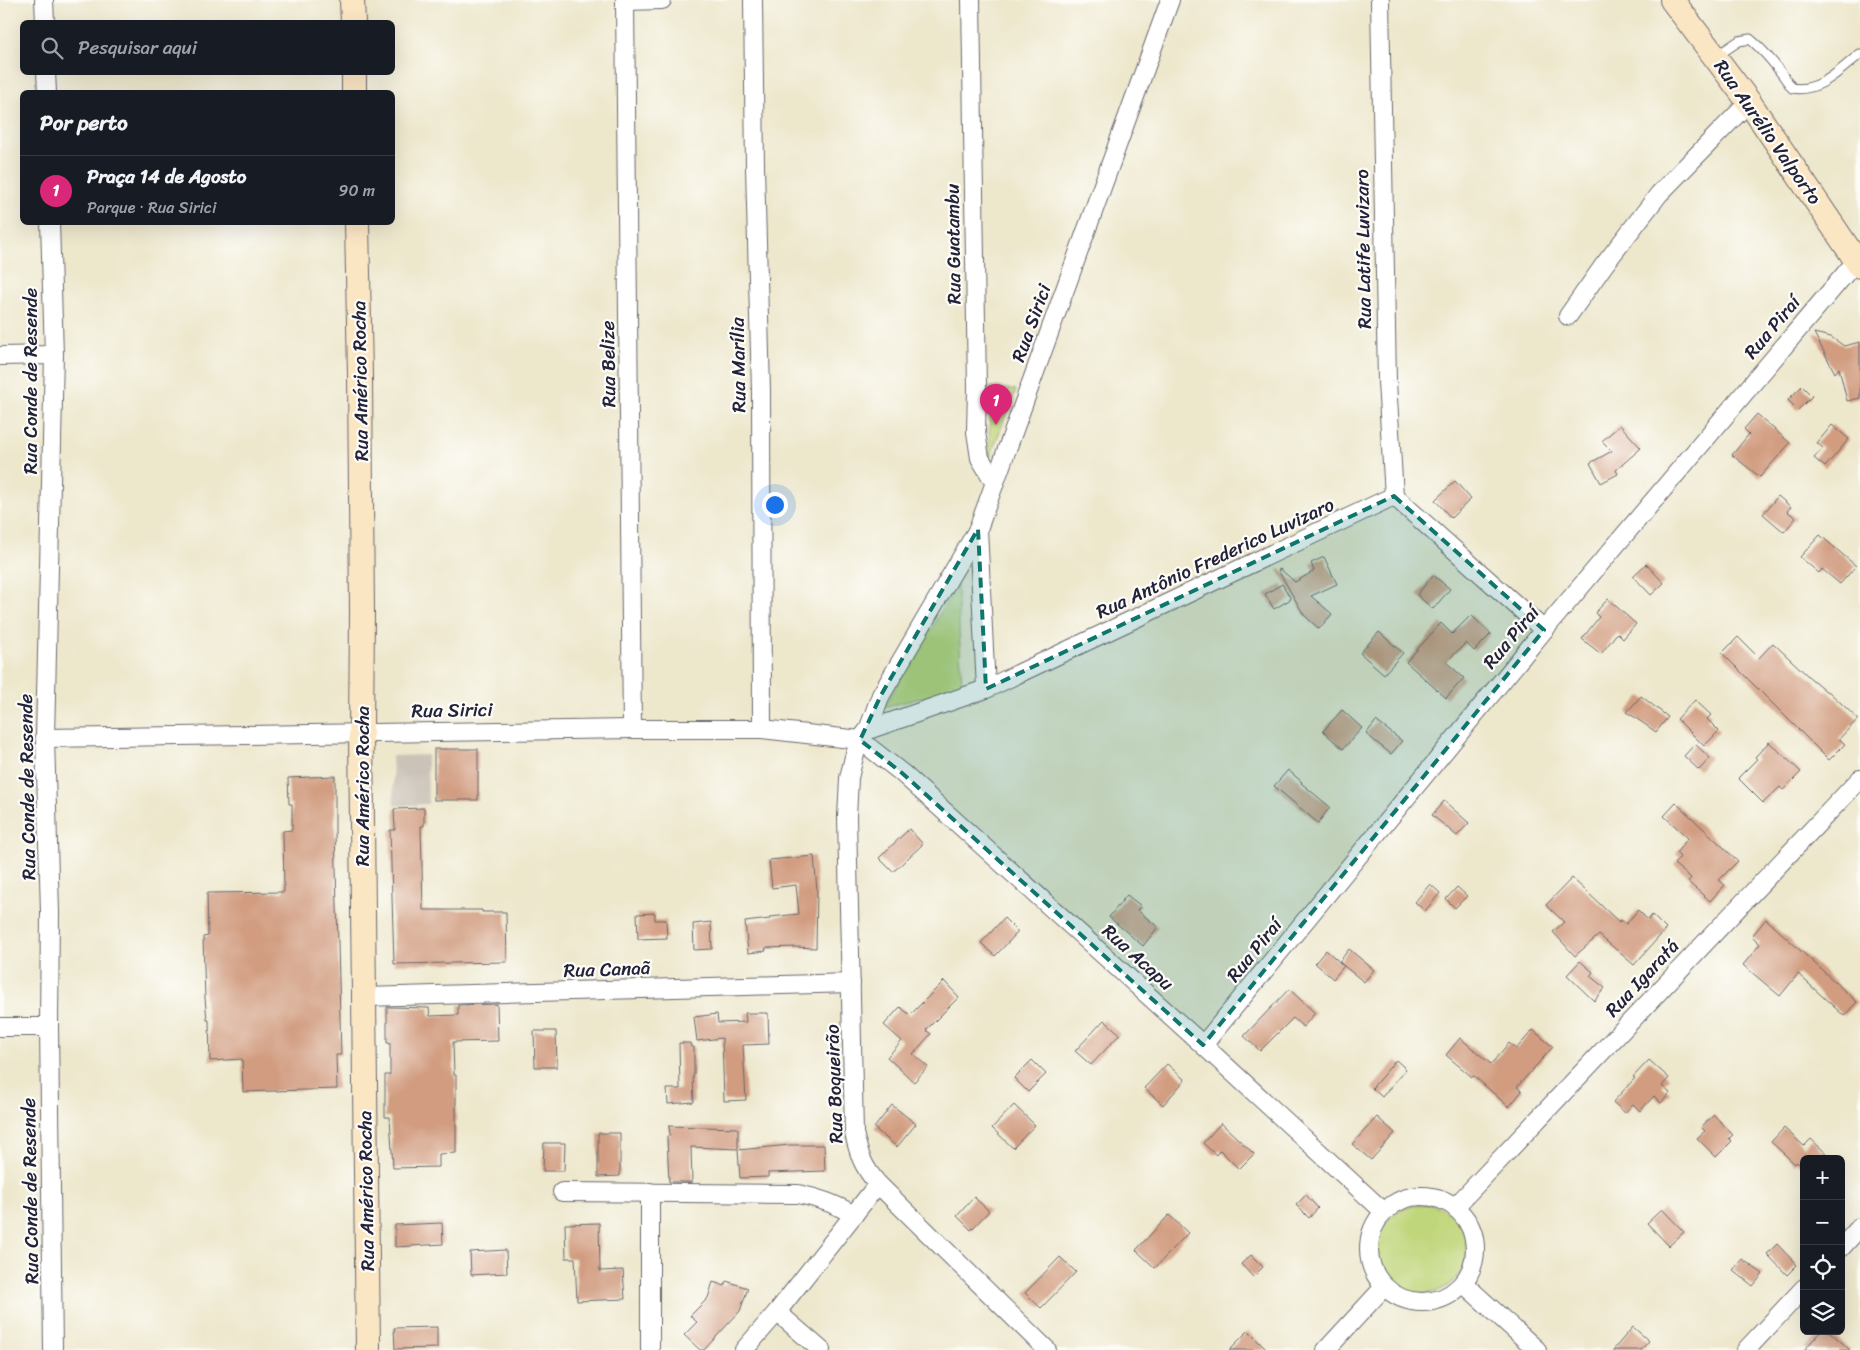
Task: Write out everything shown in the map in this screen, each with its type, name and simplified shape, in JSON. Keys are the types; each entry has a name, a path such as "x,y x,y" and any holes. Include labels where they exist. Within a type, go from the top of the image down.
{"street":[{"path":"44,0 45,20"},
{"path":"352,0 353,20"},
{"path":"625,1 662,0"},
{"name":"Rua Marília","path":"752,0 754,167 761,391 762,729"},
{"name":"Rua Guatambu","path":"971,0 977,388 976,432 980,458 995,483"},
{"name":"Rua Sirici","path":"45,738 632,729 762,729 864,735 881,695 978,529 1170,0"},
{"name":"Rua Latife Luvizaro","path":"1380,0 1387,382 1394,496"},
{"name":"Rua Aurélio Valporto","path":"1672,0 1749,102 1858,263"},
{"name":"Rua Belize","path":"625,1 632,729"},
{"path":"46,75 47,90"},
{"path":"354,75 354,90"},
{"path":"1568,316 1604,265 1659,194 1749,102"},
{"name":"Rua Conde de Resende","path":"50,225 54,355 45,738 50,912 49,1027 53,1350"},
{"name":"Rua Américo Rocha","path":"357,225 368,1350"},
{"name":"Rua Piraí","path":"1203,1045 1544,630 1858,263"},
{"path":"0,356 54,355"},
{"path":"1394,496 1544,630"},
{"name":"Rua Antônio Frederico Luvizaro","path":"864,735 986,690 1394,496"},
{"path":"978,529 986,690"},
{"name":"Rua Boqueirão","path":"864,735 854,757 849,778 847,806 854,1133 858,1152 865,1169 878,1184 1047,1350"},
{"name":"Rua Acapu","path":"864,735 902,772 1203,1045 1383,1212"},
{"name":"Rua Igaratá","path":"1455,1207 1860,779"},
{"name":"Rua Canaã","path":"364,997 852,983"},
{"path":"0,1026 49,1027"},
{"path":"744,1350 777,1312 878,1184"},
{"path":"562,1192 798,1194 820,1198 854,1214"},
{"path":"650,1192 650,1350"},
{"path":"1410,1196 1442,1199 1455,1207 1467,1220 1474,1235 1475,1252 1472,1268 1463,1283 1449,1295 1433,1301 1415,1302 1398,1297 1384,1287 1374,1274 1368,1258 1368,1241 1374,1225 1383,1212 1396,1202 1410,1196"},
{"path":"1844,1245 1860,1228"},
{"path":"1463,1283 1537,1350"},
{"path":"1326,1350 1384,1287"},
{"path":"1746,1350 1802,1290"},
{"path":"777,1312 821,1350"}],"lane":[{"path":"1715,57 1739,41 1750,39 1774,62 1792,88 1801,90 1816,86 1834,75 1860,54"}],"highlighted area":[{"path":"1394,496 1544,630 1203,1045 902,773 860,740 881,695 978,529 986,689"}],"shaded area":[{"path":"427,755 428,804 394,806 392,756"}],"green space":[{"path":"990,387 1016,390 989,459"},
{"path":"957,585 962,688 884,707"},
{"path":"1422,1204 1439,1207 1454,1217 1464,1232 1467,1249 1464,1266 1454,1281 1439,1291 1422,1294 1405,1291 1390,1281 1380,1266 1377,1249 1380,1232 1390,1217 1405,1207"}],"building":[{"path":"1814,333 1831,337 1844,346 1860,342 1860,398 1847,401 1839,368 1835,373"},
{"path":"1802,386 1812,396 1798,410 1788,400"},
{"path":"1757,414 1790,443 1760,477 1732,455 1749,434 1744,429"},
{"path":"1620,425 1641,448 1616,470 1618,474 1601,483 1590,463 1612,451 1602,441"},
{"path":"1832,425 1849,439 1825,467 1814,458 1823,448 1817,443"},
{"path":"1455,481 1471,499 1451,518 1435,500"},
{"path":"1778,496 1791,507 1787,511 1796,518 1784,532 1763,514"},
{"path":"1820,535 1856,566 1840,584 1822,569 1819,573 1800,557"},
{"path":"1324,557 1337,584 1311,596 1332,614 1319,629 1304,615 1278,570 1280,569 1295,582 1314,571 1311,563"},
{"path":"1646,564 1664,583 1651,595 1633,576"},
{"path":"1433,575 1450,589 1433,609 1417,595"},
{"path":"1282,584 1291,599 1274,609 1265,594"},
{"path":"1608,599 1636,624 1623,639 1617,633 1601,654 1582,639 1599,617 1595,613"},
{"path":"1471,615 1491,634 1474,651 1466,643 1446,662 1464,678 1446,698 1406,662 1441,623 1452,634"},
{"path":"1379,632 1403,653 1384,674 1360,653"},
{"path":"1738,637 1759,658 1773,643 1858,719 1839,739 1845,744 1829,760 1722,653"},
{"path":"1641,696 1668,717 1656,732 1627,712"},
{"path":"1695,700 1711,715 1707,719 1719,731 1704,746 1677,719"},
{"path":"1342,710 1362,728 1343,749 1323,731"},
{"path":"1376,721 1402,741 1391,754 1366,734"},
{"path":"1769,742 1801,772 1783,790 1780,787 1763,803 1738,778 1757,759 1755,757"},
{"path":"1695,744 1710,758 1699,770 1684,756"},
{"path":"434,749 478,749 478,800 434,800"},
{"path":"1288,770 1330,807 1318,823 1274,786"},
{"path":"335,776 341,1055 336,1055 337,1089 243,1092 242,1059 210,1061 203,937 208,936 207,893 284,892 283,831 292,830 292,804 289,804 288,778"},
{"path":"1444,801 1469,823 1457,836 1432,815"},
{"path":"1676,803 1738,861 1719,880 1725,885 1710,901 1688,882 1691,878 1674,864 1680,857 1676,853 1688,838 1664,816"},
{"path":"424,808 424,826 421,826 423,910 506,912 507,962 394,964 390,830 395,830 394,809"},
{"path":"909,829 923,844 893,872 879,858"},
{"path":"814,856 817,891 816,948 765,948 766,951 748,953 745,922 799,914 796,885 772,888 769,860"},
{"path":"1572,878 1619,922 1621,920 1626,924 1638,910 1648,920 1652,915 1666,929 1634,965 1599,935 1575,956 1553,932 1564,922 1546,905"},
{"path":"1430,884 1440,893 1425,911 1415,902"},
{"path":"1457,887 1467,896 1455,908 1446,899"},
{"path":"1127,895 1141,906 1137,910 1158,927 1143,946 1109,917"},
{"path":"655,913 655,920 666,920 667,938 638,939 637,914"},
{"path":"1004,918 1018,932 995,956 981,943"},
{"path":"1766,919 1857,1002 1844,1016 1798,974 1780,996 1743,965 1760,944 1752,936"},
{"path":"711,922 712,949 694,950 693,924"},
{"path":"1349,949 1374,970 1364,982 1339,962"},
{"path":"1326,950 1344,966 1333,979 1315,963"},
{"path":"1580,961 1593,972 1590,976 1605,988 1594,1001 1567,975"},
{"path":"944,981 959,997 926,1030 931,1034 913,1054 928,1067 914,1082 887,1057 902,1041 884,1025 900,1007 910,1015"},
{"path":"1289,989 1315,1013 1303,1027 1293,1018 1260,1051 1244,1036"},
{"path":"497,1004 498,1041 453,1042 454,1075 456,1075 456,1153 439,1154 439,1167 393,1168 390,1117 385,1117 385,1075 390,1075 390,1043 387,1043 387,1007 429,1008 430,1016 458,1015 458,1005"},
{"path":"745,1013 768,1013 769,1044 743,1045 746,1100 724,1101 722,1038 697,1041 694,1017 717,1014 718,1023 746,1022"},
{"path":"1104,1020 1120,1034 1091,1065 1075,1051"},
{"path":"1533,1030 1553,1047 1517,1087 1522,1091 1509,1107 1474,1076 1472,1077 1446,1055 1460,1038 1491,1064 1509,1043 1516,1049"},
{"path":"534,1031 556,1031 557,1067 535,1067"},
{"path":"679,1043 690,1043 691,1047 694,1047 694,1102 668,1104 667,1089 680,1089"},
{"path":"1032,1060 1046,1074 1028,1092 1014,1078"},
{"path":"1396,1060 1406,1069 1382,1097 1372,1088"},
{"path":"1649,1060 1669,1078 1662,1086 1670,1093 1661,1103 1654,1096 1640,1111 1633,1104 1625,1113 1613,1102"},
{"path":"1167,1064 1185,1080 1163,1105 1144,1088"},
{"path":"892,1105 916,1124 897,1147 874,1128"},
{"path":"1014,1105 1035,1125 1013,1148 992,1128"},
{"path":"1714,1115 1733,1135 1729,1138 1732,1141 1716,1157 1697,1138 1705,1131 1701,1127"},
{"path":"1377,1117 1395,1133 1371,1160 1352,1144"},
{"path":"1221,1123 1254,1154 1239,1169 1220,1150 1216,1155 1203,1143"},
{"path":"669,1126 738,1128 738,1149 691,1147 692,1182 669,1182 667,1136 670,1136"},
{"path":"1784,1128 1804,1146 1811,1139 1828,1155 1800,1155 1800,1165 1797,1162 1795,1164 1771,1142"},
{"path":"598,1133 620,1133 620,1176 598,1177"},
{"path":"544,1143 565,1143 564,1171 543,1171"},
{"path":"790,1145 824,1145 825,1171 768,1173 768,1177 740,1178 738,1150"},
{"path":"1306,1195 1318,1208 1309,1218 1296,1205"},
{"path":"974,1197 989,1211 971,1230 957,1216"},
{"path":"1662,1209 1684,1232 1669,1246 1647,1223"},
{"path":"1169,1215 1188,1233 1155,1268 1136,1250"},
{"path":"442,1223 443,1244 395,1247 395,1225"},
{"path":"599,1223 600,1271 623,1270 625,1299 577,1301 575,1258 566,1258 565,1224"},
{"path":"1777,1244 1797,1265 1787,1275 1767,1254"},
{"path":"506,1250 507,1273 471,1275 470,1252"},
{"path":"1251,1255 1263,1267 1253,1277 1241,1264"},
{"path":"1060,1257 1076,1272 1041,1308 1025,1293"},
{"path":"1742,1259 1763,1274 1753,1286 1733,1270"},
{"path":"726,1281 748,1288 740,1311 704,1350 700,1350 684,1335 697,1322 690,1316 708,1298 713,1282 725,1286"},
{"path":"437,1327 437,1348 395,1349 394,1328"},
{"path":"1633,1327 1649,1341 1641,1350 1613,1350"},
{"path":"1248,1331 1267,1350 1229,1350"},
{"path":"1817,1335 1833,1335 1850,1350 1804,1350"}],"place":[{"name":"Praça 14 de Agosto","path":"996,425"}]}
